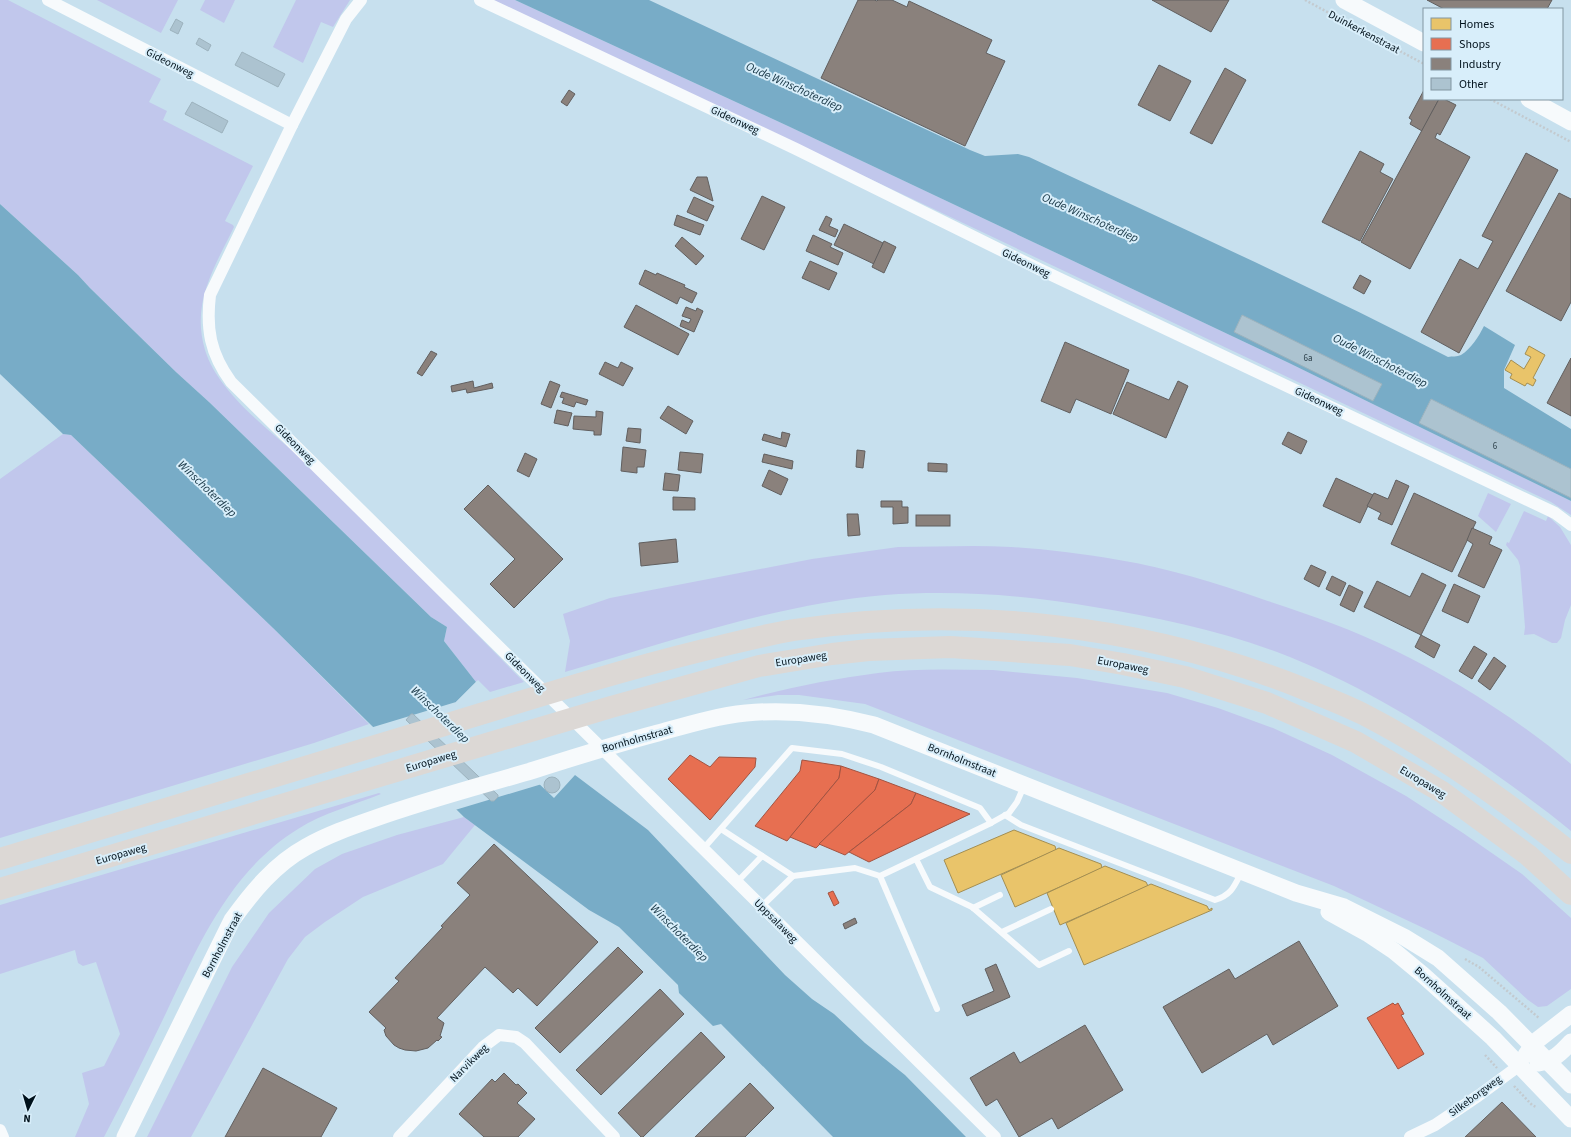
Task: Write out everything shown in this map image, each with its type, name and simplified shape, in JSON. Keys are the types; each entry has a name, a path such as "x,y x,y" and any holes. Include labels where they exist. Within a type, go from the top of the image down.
{"highway":[{"path":"0,859 656,662 790,631 844,624 947,619 996,620 1063,627 1117,635 1172,646 1217,658 1270,676 1359,712 1409,739 1461,771 1545,832 1571,853"},
{"name":"Europaweg","path":"0,890 611,707 759,666 832,654 869,650 950,647 1070,655 1123,664 1185,677 1267,703 1356,742 1442,792 1528,855 1571,894"}],"street":[{"name":"Gideonweg","path":"48,0 292,125"},
{"name":"Gideonweg","path":"361,0 346,19 292,125 210,295 208,321 211,341 218,360 232,382 557,704"},
{"name":"Gideonweg","path":"480,0 796,149 1039,269 1555,513 1571,525"},
{"name":"Duinkerkenstraat","path":"1344,0 1423,42"},
{"path":"1531,100 1571,122"},
{"name":"Uppsalaweg","path":"557,704 995,1137"},
{"name":"Bornholmstraat","path":"125,1137 232,920 263,881 283,862 305,847 334,833 397,810 642,737 699,721 746,713 771,712 822,714 874,725 1296,893 1344,908 1404,936 1438,958 1499,1012 1571,1085"},
{"name":"Bornholmstraat","path":"1296,893 1367,933 1394,951 1428,980 1520,1066 1571,1119"},
{"name":"Silkeborgweg","path":"1410,1137 1435,1125 1520,1066 1532,1046 1571,1014"},
{"name":"Narvikweg","path":"399,1137 483,1047 499,1036 516,1037 525,1043 614,1137"},
{"path":"1520,1066 1548,1062 1563,1051 1571,1042"},
{"path":"0,1130 3,1137"}],"lane":[{"path":"703,849 792,748 842,754 881,767 980,808 991,823"},
{"path":"761,907 793,876 855,868 880,876 1005,815 1013,809 1025,785"},
{"path":"1005,815 1021,825 1215,900 1224,897 1231,891 1242,871"},
{"path":"721,829 793,876"},
{"path":"736,882 762,856"},
{"path":"916,859 930,887 973,908 1039,965 1069,951"},
{"path":"880,876 937,1008"},
{"path":"973,908 1000,896"},
{"path":"1002,932 1051,909"}],"path":[{"name":"Duinkerkenstraat","path":"1304,0 1423,63"},
{"path":"1492,100 1571,142"}],"shaded area":[{"path":"0,0 8,0 161,79 149,102 167,111 163,120 253,166 225,221 234,227 212,272 203,301 201,333 205,350 213,368 225,386 239,402 256,419 322,477 524,682 490,692 478,680 476,682 444,641 447,627 431,617 209,402 176,372 78,275 0,204"},
{"path":"97,0 178,0 161,33"},
{"path":"205,0 235,0 224,23 200,10"},
{"path":"296,0 350,0 333,27 321,22 303,63 273,47"},
{"path":"493,0 515,0 790,127 1289,363 1571,501 1571,515 1551,502"},
{"path":"63,434 71,435 273,628 369,724 314,743 0,838 0,479"},
{"path":"1488,493 1511,504 1496,532 1478,516"},
{"path":"1524,511 1546,521 1548,516 1560,527 1571,545 1571,605 1565,620 1561,638 1557,643 1552,643 1534,634 1524,635 1525,627 1520,566 1518,560 1506,545 1507,542 1509,543"},
{"path":"898,547 1011,547 1051,550 1137,563 1192,576 1227,587 1362,635 1417,661 1463,687 1530,732 1571,764 1571,831 1498,776 1446,740 1364,691 1335,677 1277,652 1232,637 1187,625 1140,615 1068,603 1042,599 964,593 885,595 845,600 764,615 565,672 570,641 563,614 610,598 812,559"},
{"path":"993,670 1077,678 1167,693 1218,708 1273,728 1332,755 1406,796 1463,833 1522,874 1571,918 1571,989 1547,1006 1538,1007 1528,1000 1483,958 1432,932 1334,886 865,704 799,695 778,695 743,700 810,684 892,671"},
{"path":"379,793 381,794 308,823 274,846 253,866 235,887 204,936 104,1137 75,1137 89,1104 82,1073 104,1066 120,1034 96,962 83,966 78,963 75,950 0,974 0,905"},
{"path":"464,817 475,825 443,864 363,897 305,937 288,959 191,1137 147,1137 232,967 269,913 315,869 342,854 397,835"}],"water":[{"name":"Oude Winschoterdiep","path":"515,0 649,0 970,150 985,156 1018,154 1029,157 1292,280 1448,357 1459,356 1465,352 1480,334 1484,326 1515,345 1504,370 1504,388 1571,429 1571,501 1289,363 790,127"},
{"name":"Winschoterdiep","path":"0,204 78,275 176,372 209,402 431,617 447,627 444,641 476,682 456,702 456,705 554,798 575,775 648,830 785,975 812,999 834,1014 865,1043 905,1075 966,1137 833,1137 721,1024 713,1026 679,993 678,985 619,927 589,910 464,817 273,628 71,435 63,434 0,374"}],"pier":[{"path":"477,681 477,683 458,703 542,784 455,810 370,728 456,702"}],"building: Homes":[{"path":"1529,346 1545,355 1533,378 1536,380 1533,386 1527,383 1525,386 1510,378 1512,374 1505,370 1511,360 1524,369 1531,357 1525,354"},
{"path":"1014,830 1055,846 1056,850 958,893 944,860"},
{"path":"1059,848 1101,864 1102,868 1015,907 1001,875"},
{"path":"1105,866 1146,882 1148,886 1060,925 1047,893"},
{"path":"1151,884 1207,906 1209,910 1212,908 1212,910 1084,965 1066,923"}],"building: Shops":[{"path":"690,755 710,767 719,757 756,758 755,767 710,820 668,779"},
{"path":"802,760 841,766 839,778 787,841 755,826 800,771"},
{"path":"841,766 879,779 875,790 816,848 790,837 839,778"},
{"path":"879,779 916,793 911,804 845,855 819,844 875,790"},
{"path":"916,793 970,814 869,862 849,852 911,804"},
{"path":"833,891 839,903 834,906 828,893"},
{"path":"1393,1003 1395,1005 1398,1003 1404,1014 1401,1015 1424,1054 1398,1069 1367,1018"}],"building: Industry":[{"path":"858,0 892,0 907,7 909,1 992,40 986,53 1005,61 965,146 821,78"},
{"path":"1152,0 1229,0 1211,32"},
{"path":"1427,0 1552,0 1548,8 1442,8"},
{"path":"1159,65 1191,81 1170,121 1138,105"},
{"path":"1225,68 1246,80 1212,144 1190,133"},
{"path":"569,90 575,94 567,106 561,102"},
{"path":"1423,92 1423,100 1438,100 1422,131 1410,124 1412,120 1409,118"},
{"path":"1438,100 1446,100 1456,105 1440,135 1437,133 1435,138 1470,157 1410,269 1361,242"},
{"path":"1360,151 1384,164 1380,172 1393,179 1360,241 1322,222"},
{"path":"1526,153 1558,170 1459,353 1421,332 1460,259 1478,269 1493,241 1482,236"},
{"path":"697,177 707,177 713,201 690,190"},
{"path":"1559,193 1571,199 1571,302 1561,321 1506,291"},
{"path":"762,196 785,207 764,250 741,239"},
{"path":"694,197 714,206 707,221 687,212"},
{"path":"677,215 704,225 700,235 674,225"},
{"path":"826,216 832,219 829,226 838,230 835,237 819,230"},
{"path":"844,224 883,243 874,264 834,245"},
{"path":"813,235 832,244 830,247 843,253 838,265 806,251"},
{"path":"682,237 704,256 696,265 675,246"},
{"path":"884,241 896,247 884,273 872,267"},
{"path":"810,261 837,273 829,290 802,278"},
{"path":"645,270 656,275 657,273 685,285 684,287 697,293 692,303 680,297 677,304 639,284"},
{"path":"1360,275 1371,281 1364,294 1353,288"},
{"path":"636,305 689,334 678,355 624,327"},
{"path":"686,307 696,311 697,308 703,311 694,332 680,326 682,320 689,323 691,319 682,316"},
{"path":"1065,342 1129,370 1111,414 1076,399 1070,413 1041,401"},
{"path":"431,351 437,354 422,376 417,373"},
{"path":"1571,358 1571,416 1547,403"},
{"path":"605,362 618,368 621,362 633,368 623,386 599,374"},
{"path":"473,381 474,388 492,383 493,388 467,393 466,389 452,392 451,386"},
{"path":"550,381 560,385 551,408 541,404"},
{"path":"1178,381 1188,386 1166,438 1113,414 1127,382 1169,400"},
{"path":"562,392 588,400 586,405 576,402 574,407 562,403 564,398 560,397"},
{"path":"668,406 693,421 686,434 660,418"},
{"path":"557,410 572,413 568,426 554,423"},
{"path":"596,411 603,412 601,435 594,435 594,431 573,429 574,416 596,417"},
{"path":"628,428 641,429 640,443 626,441"},
{"path":"782,432 790,434 786,447 762,440 764,434 781,439"},
{"path":"1288,432 1307,441 1301,454 1282,444"},
{"path":"623,447 646,450 644,467 637,467 637,473 621,471"},
{"path":"857,450 865,451 863,468 856,467"},
{"path":"680,452 703,454 701,473 678,470"},
{"path":"525,453 537,459 529,477 517,471"},
{"path":"764,454 793,461 792,469 762,462"},
{"path":"928,463 947,464 947,472 928,471"},
{"path":"769,470 788,479 781,495 762,486"},
{"path":"665,473 680,475 678,491 663,490"},
{"path":"1336,478 1373,495 1360,523 1323,506"},
{"path":"1396,480 1409,486 1392,525 1378,519 1381,513 1367,506 1374,493 1388,499"},
{"path":"488,485 563,559 514,608 490,584 515,559 464,509"},
{"path":"1414,493 1476,522 1452,572 1391,544"},
{"path":"673,497 695,498 695,510 673,510"},
{"path":"881,501 902,501 902,507 908,507 908,523 893,524 893,507 881,507"},
{"path":"847,514 858,514 860,535 848,536"},
{"path":"916,515 950,515 950,526 916,526"},
{"path":"1472,528 1492,537 1489,544 1502,550 1484,588 1458,576 1473,544 1467,540"},
{"path":"676,539 678,562 641,566 639,543"},
{"path":"1311,565 1326,572 1319,587 1304,579"},
{"path":"1422,573 1446,585 1421,635 1364,607 1377,581 1410,597"},
{"path":"1332,576 1346,583 1340,596 1326,589"},
{"path":"1454,584 1480,596 1468,623 1442,611"},
{"path":"1349,585 1363,592 1354,612 1340,605"},
{"path":"1421,635 1440,645 1434,658 1415,647"},
{"path":"1474,646 1487,654 1472,679 1459,671"},
{"path":"1494,657 1506,666 1490,690 1478,681"},
{"path":"494,844 598,942 537,1006 518,988 513,993 485,967 437,1018 444,1023 440,1036 442,1037 438,1041 437,1040 428,1048 416,1051 399,1048 386,1036 384,1030 386,1028 369,1012 399,981 395,978 443,927 441,926 470,895 457,883"},
{"path":"855,918 857,923 845,929 843,924"},
{"path":"1299,941 1338,1006 1273,1045 1267,1034 1202,1073 1163,1007 1229,969 1235,979"},
{"path":"618,947 643,972 560,1053 535,1028"},
{"path":"996,964 1010,997 967,1016 962,1005 994,991 985,969"},
{"path":"660,989 684,1014 601,1095 576,1070"},
{"path":"1085,1025 1123,1090 1058,1129 1052,1118 1019,1137 997,1099 986,1106 970,1078 1014,1052 1020,1063"},
{"path":"701,1032 725,1057 643,1137 641,1137 618,1113"},
{"path":"263,1068 337,1108 321,1137 225,1137"},
{"path":"504,1073 527,1093 517,1103 535,1119 518,1137 484,1137 459,1114 492,1079 495,1082"},
{"path":"750,1083 774,1108 745,1137 695,1137"},
{"path":"1502,1102 1536,1137 1465,1137"}],"building: Other":[{"path":"176,19 183,23 178,34 170,30"},
{"path":"199,38 211,45 208,51 196,44"},
{"path":"242,52 285,74 278,87 235,65"},
{"path":"192,102 228,121 222,133 185,114"},
{"path":"1242,315 1382,384 1373,401 1234,332"},
{"path":"1431,399 1571,469 1571,498 1419,423"},
{"path":"411,714 413,714 498,795 494,801 491,801 406,720"},
{"path":"552,777 559,782 560,785 555,792 552,793 545,788 544,785 549,778"}]}
